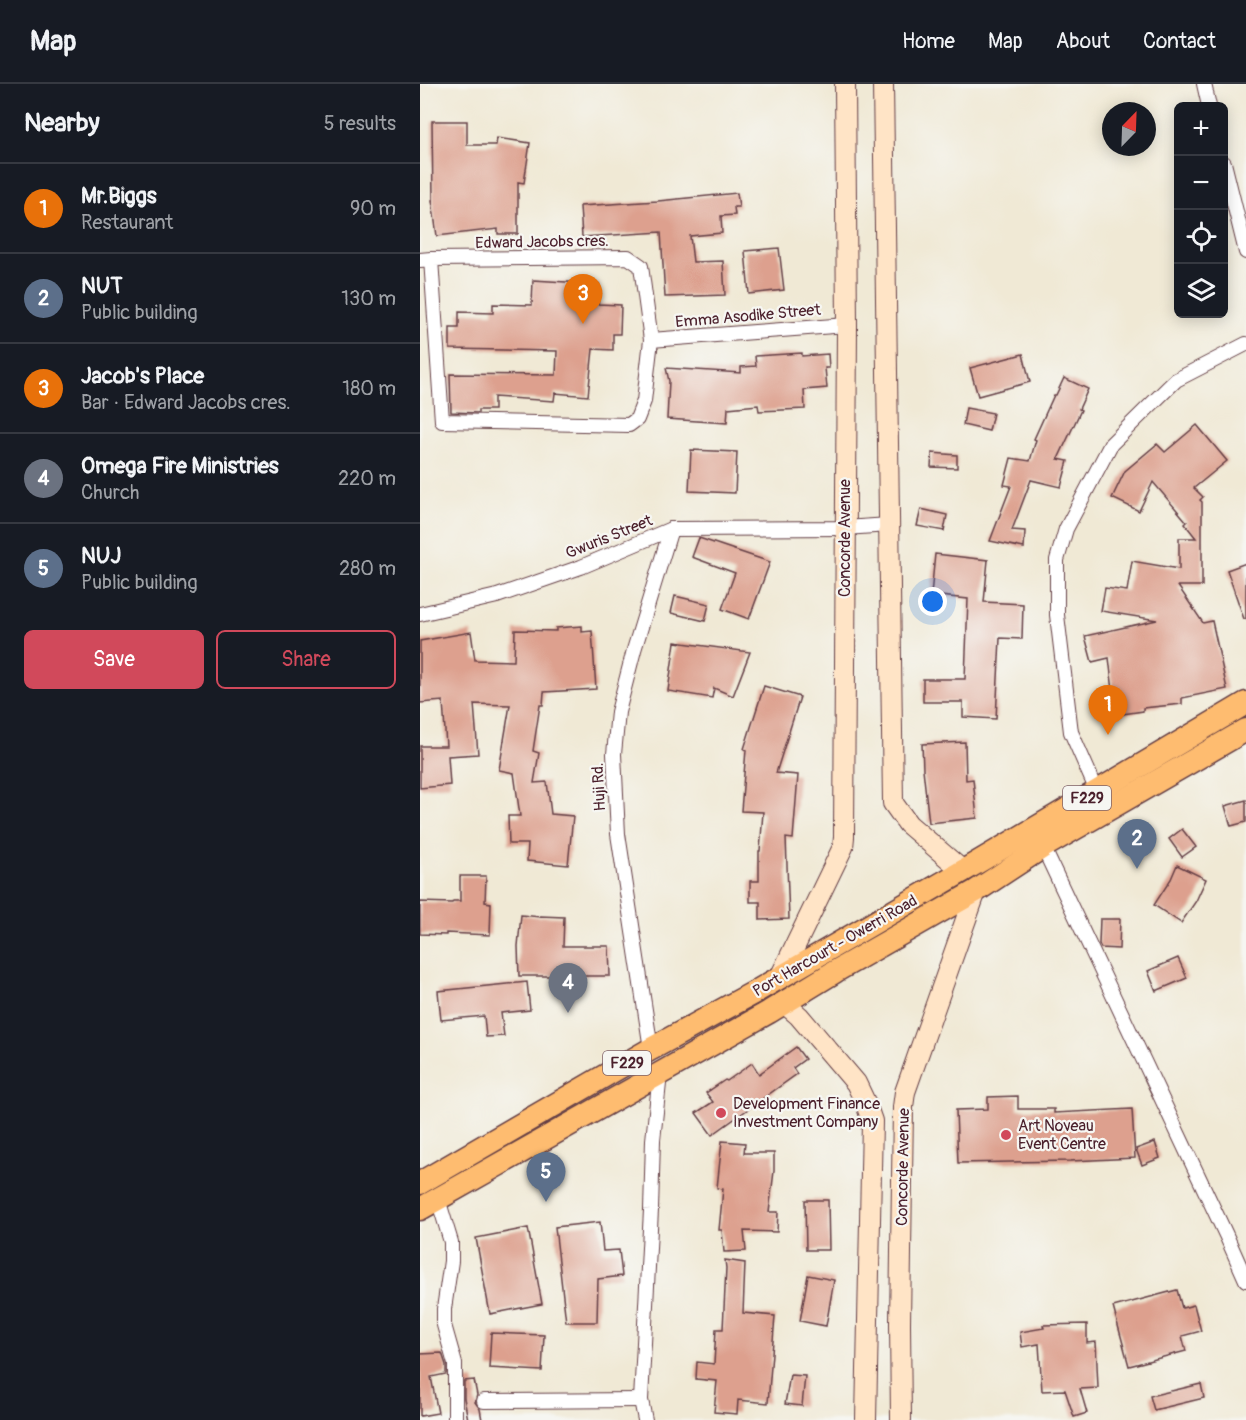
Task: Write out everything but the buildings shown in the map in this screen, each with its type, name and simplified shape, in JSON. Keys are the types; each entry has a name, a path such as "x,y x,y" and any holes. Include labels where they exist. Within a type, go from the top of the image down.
{"main road":[{"name":"Port Harcourt - Owerri Road","path":"429,1204 660,1074 976,891 1044,847 1102,801 1246,703"},
{"name":"Port Harcourt - Owerri Road","path":"420,1183 963,871 1246,730"},
{"path":"651,1049 660,1074"}],"street":[{"name":"Concorde Avenue","path":"780,977 843,847 847,325 845,84"},
{"path":"883,84 893,803 908,824 963,871"},
{"path":"1203,84 1208,102"},
{"path":"1228,179 1246,252"},
{"name":"Edward Jacobs cres.","path":"628,258 641,266 651,340 644,401 636,419 628,425 442,421 426,260 628,258"},
{"name":"Emma Asodike Street","path":"651,340 847,325"},
{"path":"1102,801 1071,732 1057,615 1057,560 1066,529 1111,444 1176,380 1246,344"},
{"name":"Gwuris Street","path":"420,614 497,596 581,567 671,529 845,528 889,525"},
{"name":"Huji Rd.","path":"651,1049 618,834 614,754 620,702 671,529"},
{"path":"1044,847 1246,1280"},
{"name":"Concorde Avenue","path":"901,1420 900,1313 905,1092 976,891"},
{"name":"Concorde Avenue","path":"784,1003 799,1016 856,1083 872,1121 866,1420"},
{"path":"645,1420 641,1400 651,1210 652,1140 660,1074"},
{"path":"429,1204 451,1242 444,1325 455,1364 455,1420"},
{"path":"484,1401 641,1400"}],"place":[{"name":"Jacob's Place","path":"583,324"},
{"name":"Mr.Biggs","path":"1108,735"},
{"name":"NUT","path":"1137,869"},
{"name":"Omega Fire Ministries","path":"568,1013"},
{"name":"Development Finance Investment Company","path":"721,1113"},
{"name":"Art Noveau Event Centre","path":"1006,1135"},
{"name":"NUJ","path":"546,1202"}]}
